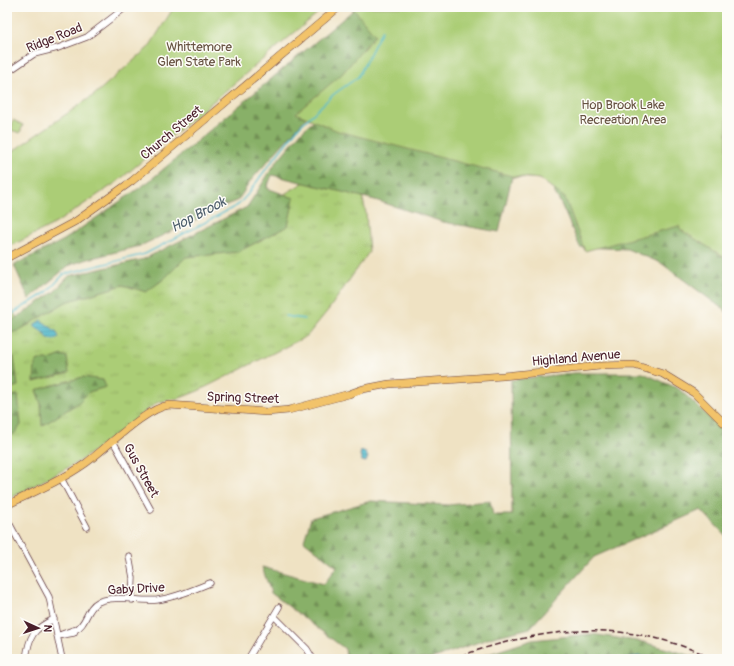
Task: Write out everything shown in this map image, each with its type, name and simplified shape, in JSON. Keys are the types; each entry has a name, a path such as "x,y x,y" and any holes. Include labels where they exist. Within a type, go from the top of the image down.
{"main road":[{"name":"Church Street","path":"7,258 76,221 132,181 339,7"},
{"name":"Highland Avenue","path":"503,376 600,366 634,365 663,374 694,393 727,426"},
{"name":"Spring Street","path":"7,505 61,478 85,463 154,410 163,406 186,406 267,412 289,410 363,389 389,384 503,376"}],"street":[{"name":"Ridge Road","path":"9,69 34,54 58,48 87,37 126,7"},
{"name":"Gus Street","path":"113,441 151,510"},
{"path":"61,478 87,527"},
{"path":"7,519 49,597 60,657"},
{"path":"129,556 133,578 132,600"},
{"name":"Gaby Drive","path":"57,636 68,635 80,627 91,608 99,602 110,599 132,600 169,598 210,583"},
{"path":"248,659 279,607"},
{"path":"274,616 307,649 313,659"},
{"path":"26,659 32,634 42,624 54,619"}],"green space":[{"name":"Whittemore Glen State Park","path":"174,7 325,7 117,182 56,223 7,248 7,155 94,95 149,47"},
{"name":"Hop Brook Lake Recreation Area","path":"352,7 727,7 727,259 681,230 679,226 585,251 565,198 540,179 512,176 338,131 296,113 342,74 375,35"},
{"path":"357,7 380,28 356,72 312,111 252,179 238,200 140,246 84,260 68,266 29,299 14,265 64,240 148,182"},
{"name":"Hop Brook Lake Recreation Area","path":"727,7 727,312 661,263 627,249 580,247 561,204 547,179 512,177 499,232 443,222 375,200 272,175 267,188 294,198 288,226 238,252 186,257 164,279 146,292 123,285 66,302 18,331 7,334 7,324 54,292 69,276 144,259 247,207 277,161 302,131 341,98"},
{"path":"13,120 23,125 20,133 11,130"},
{"path":"325,170 362,195 366,213 369,252 329,309 307,336 198,391 180,398 158,402 80,461 7,500 7,300 17,318 281,196"},
{"path":"62,355 67,357 69,373 34,382 35,364 38,360 49,360"},
{"path":"14,357 18,386 7,389 7,358"},
{"path":"574,373 643,373 679,389 727,434 727,537 701,510 594,557 530,628 493,637 431,659 346,659 345,649 271,593 262,567 324,584 337,567 304,541 311,518 371,501 448,505 490,501 493,515 512,515 511,380"},
{"path":"83,377 103,380 106,387 89,392 78,403 42,426 41,404 36,390"},
{"path":"18,395 21,425 14,434 7,437 7,397"},
{"path":"591,634 643,642 703,659 650,657 618,659 473,659 532,640"}],"water":[{"path":"41,320 57,332 59,338 54,340 48,339 44,333 35,327 35,324"},
{"path":"361,451 364,451 368,457 366,462 362,461 360,455"},
{"path":"639,656 663,658 666,659 618,659"}],"waterway":[{"name":"Hop Brook","path":"7,317 47,292 64,274 145,254 238,205 298,128 334,94 358,77 382,30"},
{"path":"285,316 304,319"}],"railway":[{"path":"451,659 518,639 582,631 615,632 647,636 680,645 714,659"}]}
